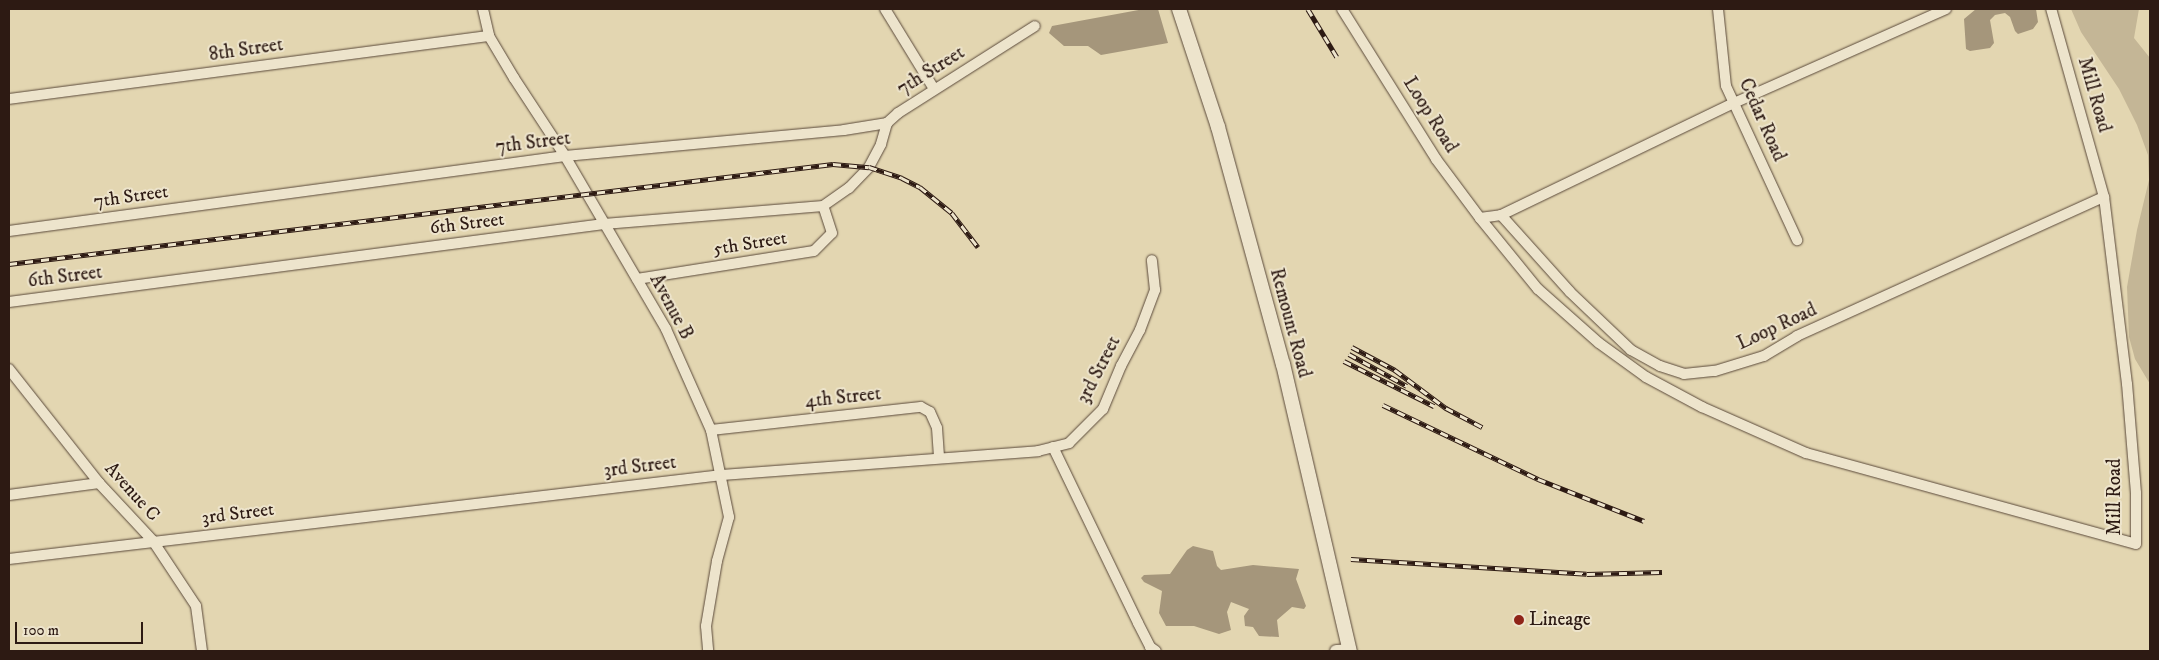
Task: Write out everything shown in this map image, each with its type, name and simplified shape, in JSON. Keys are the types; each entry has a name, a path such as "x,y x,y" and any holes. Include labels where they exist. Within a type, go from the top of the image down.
{"main road":[{"name":"Remount Road","path":"1181,11 1218,127 1282,364 1345,651"}],"street":[{"name":"Avenue B","path":"483,9 489,36 564,156 666,329 711,430 722,475 729,517 718,561 706,626 708,651"},
{"path":"885,9 934,89"},
{"name":"Loop Road","path":"1342,9 1436,159 1480,218 1538,289 1599,343 1646,377 1702,406"},
{"name":"Cedar Road","path":"1718,9 1726,86 1798,240"},
{"path":"1480,218 1501,215 1734,103 1946,9"},
{"name":"Mill Road","path":"1702,406 1806,454 2136,544 2136,493 2127,384 2104,197 2051,9"},
{"name":"7th Street","path":"9,231 564,156 844,130 887,123 898,113 934,89 1034,26"},
{"name":"8th Street","path":"9,99 489,36"},
{"name":"6th Street","path":"9,302 604,224 823,206 849,188 869,167 882,144 887,123"},
{"name":"Loop Road","path":"1501,215 1570,292 1631,350 1660,366 1684,374 1715,371 1764,356 1797,336 2104,197"},
{"name":"5th Street","path":"637,279 814,251 832,233 823,206"},
{"name":"3rd Street","path":"9,559 722,475 1038,451 1069,443 1104,409 1121,366 1140,330 1155,290 1152,260"},
{"name":"Avenue C","path":"9,369 99,483 153,541 196,606 202,651"},
{"name":"4th Street","path":"711,430 921,407 930,412 937,428 939,458"},
{"path":"1053,447 1150,647 1156,651"},
{"path":"9,495 99,483"}],"shaded area":[{"path":"1144,9 1158,9 1168,43 1101,55 1088,46 1064,46 1049,33 1052,26"},
{"path":"1976,9 2036,9 2038,22 2033,29 2018,34 2010,17 2005,13 1995,15 1990,20 1994,43 1990,48 1970,51 1966,49 1964,19"},
{"path":"2071,9 2139,9 2134,38 2150,58 2150,384 2135,359 2129,337 2127,287 2137,230 2149,180 2148,155 2137,125 2119,89 2081,32"},
{"path":"1193,546 1213,551 1217,566 1221,570 1253,565 1299,569 1296,579 1306,606 1304,609 1292,607 1277,620 1279,637 1259,636 1253,627 1245,626 1244,616 1249,609 1231,602 1227,612 1231,630 1219,634 1194,626 1166,626 1159,613 1162,591 1144,582 1141,578 1144,575 1170,574 1187,550"}],"railway":[{"path":"1308,9 1337,57"},
{"path":"9,264 833,164 869,167 902,178 920,187 952,213 978,247"},
{"path":"1352,347 1395,370 1446,408 1482,427"},
{"path":"1349,354 1407,386"},
{"path":"1344,361 1434,406"},
{"path":"1383,405 1538,479 1644,521"},
{"path":"1351,559 1587,574 1662,572"}],"place":[{"name":"Lineage","path":"1519,620"}]}
